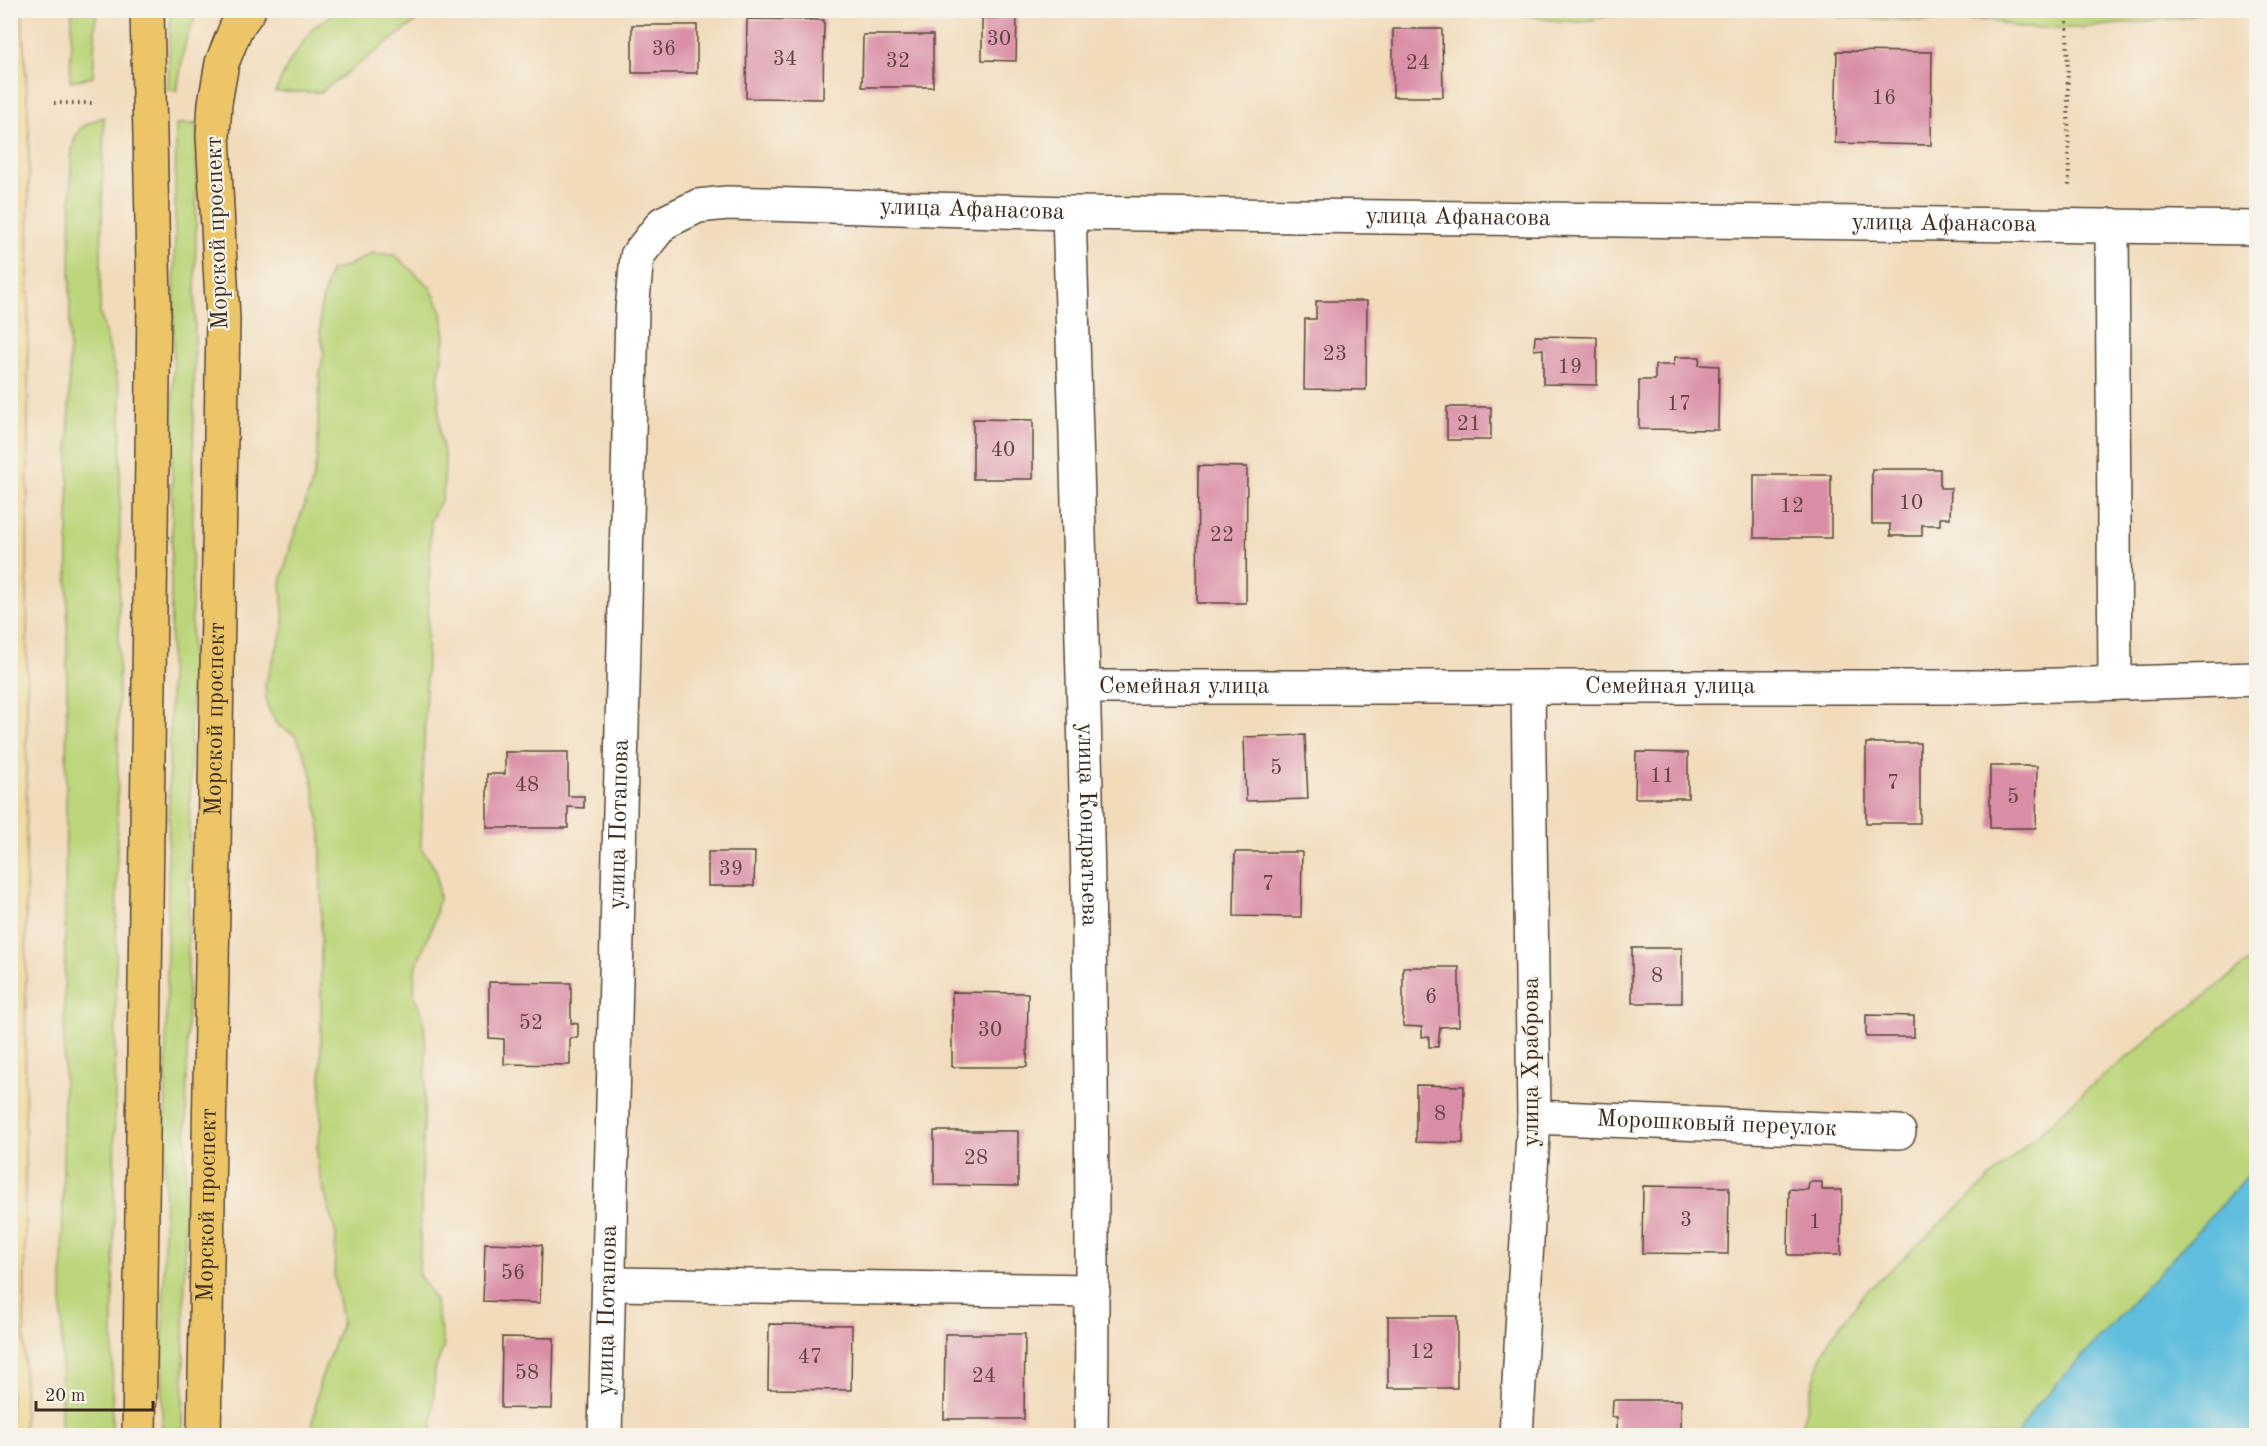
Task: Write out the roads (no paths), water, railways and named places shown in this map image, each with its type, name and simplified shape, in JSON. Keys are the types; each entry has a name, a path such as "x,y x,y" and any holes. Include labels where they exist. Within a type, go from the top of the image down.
{"main road":[{"path":"139,1436 154,304 147,10"},
{"name":"Морской проспект","path":"204,1436 223,319 213,135 215,103 222,63 236,28 249,10"}],"street":[{"name":"улица Афанасова","path":"663,223 698,206 727,203 1069,213 2256,228"},
{"name":"улица Кондратьева","path":"1069,213 1084,687 1092,1291 1091,1436"},
{"name":"улица Потапова","path":"605,1436 632,311 638,256 663,223"},
{"path":"2112,225 2115,683"},
{"name":"Семейная улица","path":"1084,687 1991,687 2256,679"},
{"name":"улица Храброва","path":"1516,1436 1534,1118 1528,688"},
{"name":"Морошковый переулок","path":"1534,1118 1899,1132"},
{"path":"609,1284 1092,1291"}],"water":[{"path":"2256,1167 2256,1435 2017,1435 2034,1409"}]}
